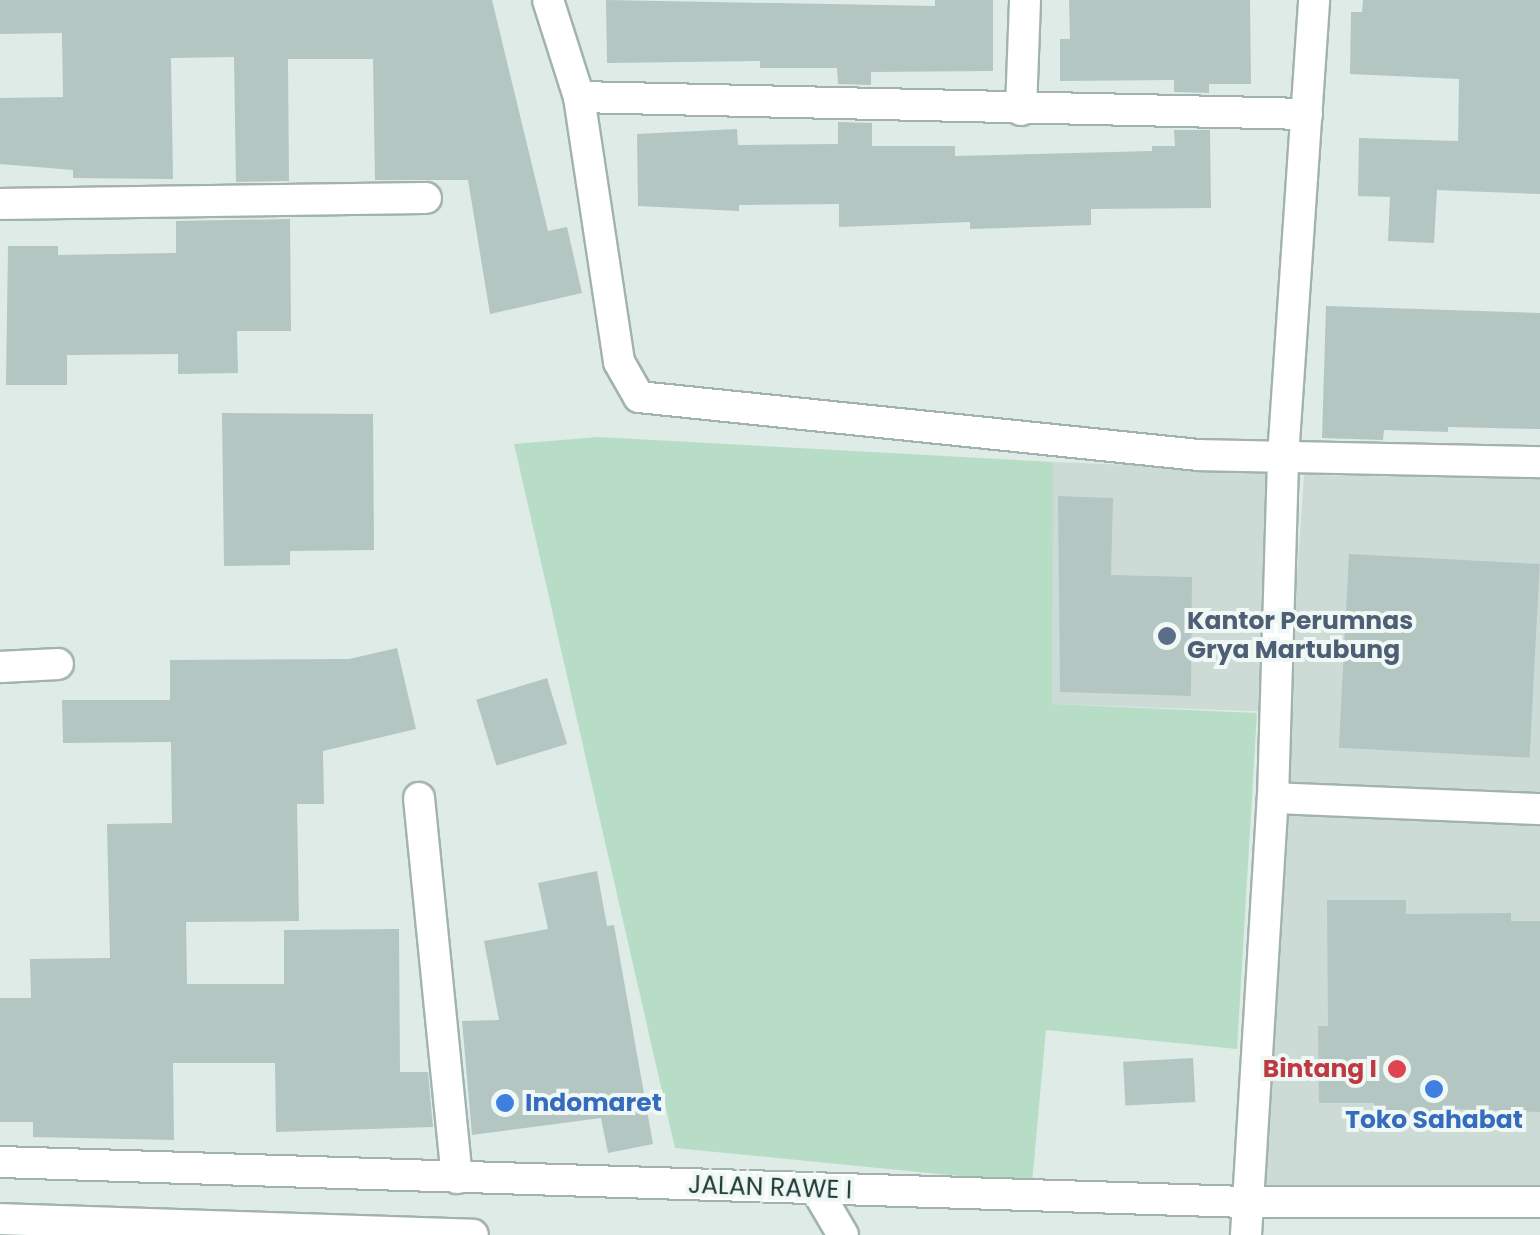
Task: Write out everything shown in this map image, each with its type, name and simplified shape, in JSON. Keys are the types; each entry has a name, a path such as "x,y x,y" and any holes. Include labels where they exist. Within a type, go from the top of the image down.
{"street":[{"path":"548,0 579,96 619,362 638,398 1198,455 1540,462"},
{"path":"1021,110 1025,0"},
{"path":"1246,1235 1273,798 1283,457 1314,0"},
{"path":"579,96 1021,110 1307,114"},
{"path":"0,204 426,198"},
{"path":"0,667 58,664"},
{"path":"419,798 457,1178"},
{"path":"1273,798 1540,809"},
{"name":"JALAN RAWE I","path":"0,1162 1246,1202 1540,1202"},
{"path":"816,1189 843,1235"},
{"path":"0,1219 473,1235"}],"shaded area":[{"path":"1053,462 1273,470 1264,712 1045,704"},
{"path":"1304,475 1540,479 1540,1192 1255,1193"}],"green space":[{"path":"598,437 1053,462 1052,704 1257,713 1237,1049 1046,1030 1032,1183 675,1148 514,444"}],"building":[{"path":"0,0 492,0 548,231 567,227 582,293 490,314 468,180 375,180 373,59 288,59 289,181 236,182 234,57 171,58 173,179 73,178 73,170 0,164 0,98 63,97 62,33 0,34"},
{"path":"606,0 935,6 935,0 993,0 993,71 871,72 871,85 838,84 837,68 760,68 760,61 607,63"},
{"path":"1069,0 1250,0 1251,84 1209,84 1209,93 1174,92 1174,80 1060,81 1060,39 1070,39"},
{"path":"1363,0 1540,0 1540,194 1437,190 1434,243 1388,241 1390,197 1358,196 1359,138 1458,141 1459,79 1350,74 1351,12 1362,12"},
{"path":"838,122 872,123 872,146 955,146 955,156 1152,151 1152,146 1175,146 1174,130 1210,130 1211,208 1091,209 1091,225 970,229 970,222 839,227 839,204 739,205 739,211 638,206 637,134 737,129 738,145 838,144"},
{"path":"290,219 291,331 237,331 238,373 178,374 178,354 67,355 67,385 6,385 8,246 58,246 58,255 176,253 176,221"},
{"path":"1326,306 1540,313 1540,429 1448,427 1448,432 1384,430 1383,440 1322,438"},
{"path":"222,413 373,414 374,550 290,551 290,565 224,566"},
{"path":"1058,496 1113,498 1111,575 1192,577 1191,696 1060,692"},
{"path":"1349,554 1540,564 1530,758 1339,748"},
{"path":"397,648 416,729 323,751 324,804 297,804 299,921 186,922 187,984 284,984 284,930 399,929 400,1072 428,1072 433,1127 276,1132 275,1063 173,1063 174,1140 33,1137 33,1122 0,1122 0,998 31,998 30,959 110,958 107,824 172,823 171,742 63,743 62,700 170,700 170,660 349,659"},
{"path":"547,678 567,744 496,766 476,700"},
{"path":"597,871 607,926 614,925 653,1144 608,1153 601,1118 472,1135 462,1021 499,1020 484,941 548,929 538,883"},
{"path":"1327,900 1406,900 1406,914 1511,913 1511,921 1540,921 1540,1112 1452,1109 1452,1125 1374,1122 1374,1103 1319,1103 1318,1026 1328,1026"},
{"path":"1193,1058 1195,1102 1125,1106 1123,1062"}],"place":[{"name":"Kantor Perumnas Grya Martubung","path":"1167,636"},
{"name":"Bintang I","path":"1397,1069"},
{"name":"Toko Sahabat","path":"1434,1089"},
{"name":"Indomaret","path":"505,1103"}]}
